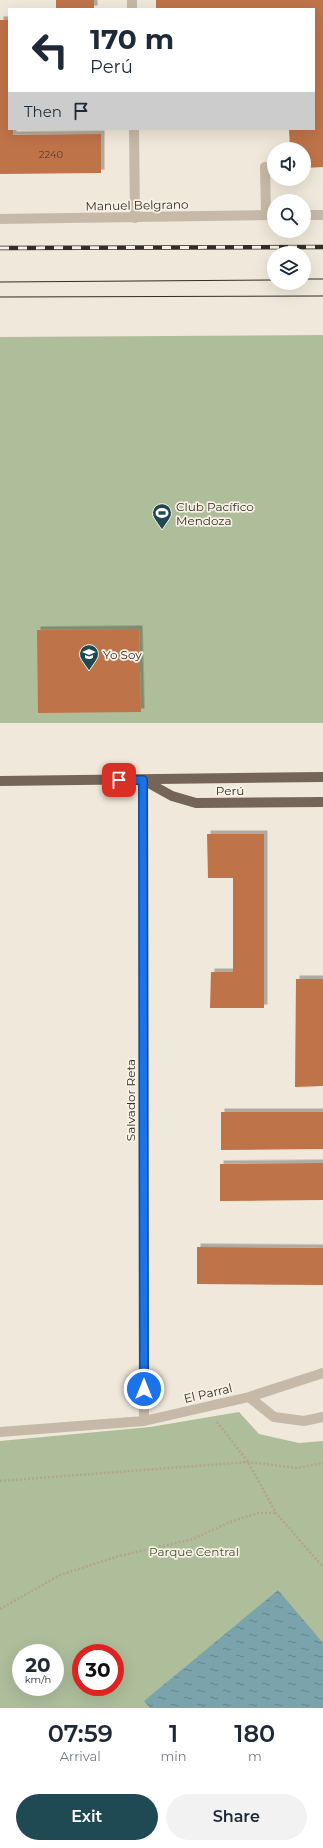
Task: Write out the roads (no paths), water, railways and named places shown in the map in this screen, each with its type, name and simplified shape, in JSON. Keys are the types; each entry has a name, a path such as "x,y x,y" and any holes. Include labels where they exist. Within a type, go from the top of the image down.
{"main road":[{"name":"Perú","path":"0,781 323,777"},
{"name":"Perú","path":"143,780 172,796 196,803 323,802"}],"street":[{"path":"134,130 135,218"},
{"path":"265,167 268,194"},
{"path":"311,215 323,214"},
{"name":"Manuel Belgrano","path":"0,219 267,215"},
{"name":"Salvador Reta","path":"143,780 144,1421"},
{"name":"El Parral","path":"0,1432 144,1421 249,1397 323,1373"},
{"path":"249,1397 274,1417 304,1421 323,1417"}],"water":[{"path":"278,1590 323,1643 323,1708 150,1708 144,1701"}],"tram line":[{"path":"311,279 323,279"},
{"path":"0,282 267,280"},
{"path":"0,297 323,296"}],"railway":[{"path":"0,248 323,247"}],"place":[{"name":"Club Pacífico Mendoza","path":"162,530"},
{"name":"Yo Soy","path":"89,671"}],"park label":[{"name":"Parque Central","path":"194,1551"}]}
